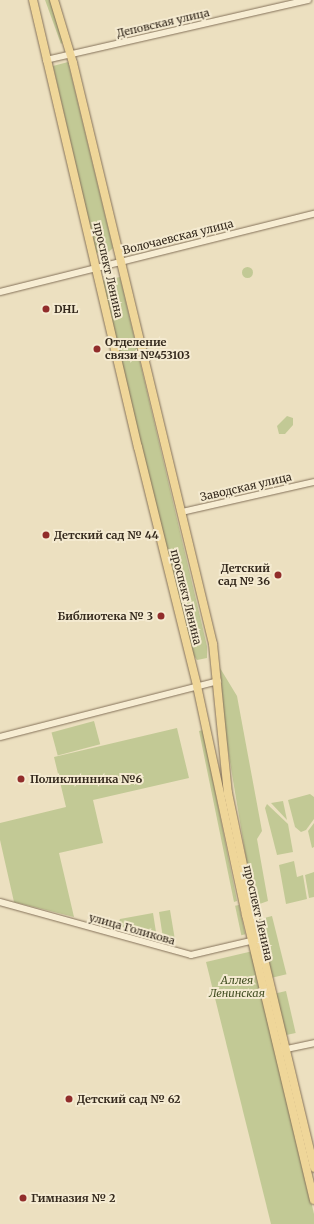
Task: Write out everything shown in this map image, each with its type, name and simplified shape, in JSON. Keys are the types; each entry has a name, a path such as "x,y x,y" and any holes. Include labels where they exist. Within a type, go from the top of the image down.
{"main road":[{"name":"проспект Ленина","path":"33,0 46,60 197,686 256,940 314,1168"},
{"name":"проспект Ленина","path":"54,0 71,54 213,644 218,681 228,793 256,940"},
{"name":"проспект Ленина","path":"283,1050 314,1200"}],"street":[{"name":"Деповская улица","path":"46,60 308,0"},
{"name":"Волочаевская улица","path":"0,292 314,214"},
{"name":"Заводская улица","path":"182,512 314,482"},
{"path":"0,737 218,681"},
{"name":"улица Голикова","path":"0,902 191,955 256,940"},
{"path":"283,1050 314,1043"}],"green space":[{"path":"45,0 50,0 63,42 61,44"},
{"path":"68,62 113,248 104,256 96,252 53,66"},
{"path":"247,266 251,268 253,272 251,276 247,278 243,276 241,272 243,268"},
{"path":"120,277 207,646 207,658 197,660 192,653 101,281"},
{"path":"287,416 293,418 293,425 285,434 279,434 277,426"},
{"path":"220,668 237,696 262,831 257,839 268,901 254,906 225,732"},
{"path":"94,721 100,744 58,756 51,732"},
{"path":"177,728 189,778 93,800 103,843 59,853 74,917 14,902 0,840 0,823 66,807 54,757"},
{"path":"203,730 237,901 234,902 199,731"},
{"path":"310,794 314,797 314,819 306,830 301,832 295,827 288,800"},
{"path":"283,801 287,820 271,803"},
{"path":"267,804 288,824 293,852 277,855 265,808"},
{"path":"314,823 314,847 312,848 308,831"},
{"path":"294,861 297,877 303,875 307,899 286,904 279,865"},
{"path":"314,872 314,897 309,898 305,875"},
{"path":"239,905 245,934 241,935 235,906"},
{"path":"170,910 175,940 163,938 159,912"},
{"path":"153,913 156,932 153,935 117,926 120,919"},
{"path":"272,916 287,974 272,978 257,920"},
{"name":"Аллея Ленинская","path":"253,951 314,1214 314,1224 271,1224 206,962"},
{"path":"286,991 296,1033 284,1036 274,994"}],"place":[{"name":"DHL","path":"46,309"},
{"name":"Отделение связи №453103","path":"97,349"},
{"name":"Детский сад № 44","path":"46,535"},
{"name":"Детский сад № 36","path":"278,575"},
{"name":"Библиотека № 3","path":"161,616"},
{"name":"Поликлинника №6","path":"21,779"},
{"name":"Детский сад № 62","path":"69,1099"},
{"name":"Гимназия № 2","path":"23,1198"}]}
